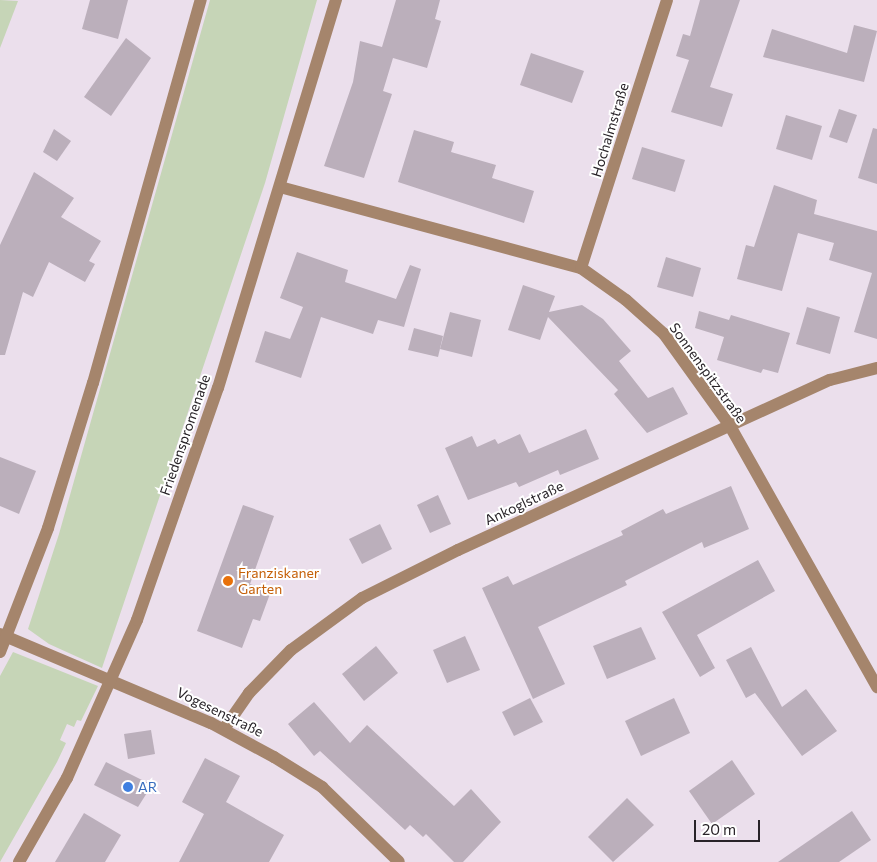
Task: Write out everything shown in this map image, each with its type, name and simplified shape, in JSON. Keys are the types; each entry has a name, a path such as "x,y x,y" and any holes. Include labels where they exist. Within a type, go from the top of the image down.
{"street":[{"path":"0,652 4,636 48,528 90,392 201,0"},
{"name":"Friedenspromenade","path":"19,862 67,778 114,679 218,388 336,0"},
{"name":"Hochalmstraße","path":"582,268 667,0"},
{"name":"Sonnenspitzstraße","path":"280,187 582,268 626,300 664,334 730,426 877,688"},
{"name":"Ankoglstraße","path":"224,729 249,693 291,650 362,598 458,550 830,380 877,368"},
{"name":"Vogesenstraße","path":"4,636 114,679 224,729 322,787 399,862"}],"green space":[{"path":"0,0 18,1 0,48"},
{"path":"210,0 317,0 265,183 102,668 49,644 28,629 59,534"},
{"path":"13,652 98,686 81,721 77,720 74,727 67,724 60,740 66,743 57,762 0,862 0,676"}],"building":[{"path":"90,0 128,0 118,39 82,29"},
{"path":"396,0 440,0 435,19 441,21 427,68 393,58 383,91 392,94 364,178 324,166 353,82 360,41 382,47"},
{"path":"700,0 740,0 710,87 733,94 722,127 671,112 689,60 676,56 683,34 690,36"},
{"path":"854,25 877,31 864,82 763,57 772,29 847,53"},
{"path":"126,38 151,58 111,116 84,97"},
{"path":"531,53 584,71 572,103 520,85"},
{"path":"839,109 857,115 847,143 829,137"},
{"path":"786,115 822,126 812,160 776,149"},
{"path":"873,128 877,129 877,184 858,178"},
{"path":"54,129 71,141 57,161 43,152"},
{"path":"414,130 454,142 451,152 496,165 492,178 534,191 524,223 398,182"},
{"path":"642,147 685,160 675,192 632,179"},
{"path":"34,172 74,198 61,217 101,241 89,261 95,264 85,282 49,262 33,297 23,292 5,355 0,355 0,245"},
{"path":"774,185 817,200 814,214 877,231 877,339 854,332 872,273 829,260 834,243 798,233 782,291 737,279 746,245 754,247"},
{"path":"297,252 348,270 345,282 396,299 410,265 421,269 404,327 378,320 373,334 321,317 301,378 255,362 265,331 290,339 303,307 280,298"},
{"path":"666,257 701,268 693,297 657,287"},
{"path":"523,285 555,296 549,312 582,305 603,319 631,351 619,361 648,398 673,387 688,414 647,433 614,394 618,390 548,317 540,340 508,330"},
{"path":"807,307 840,317 830,354 796,344"},
{"path":"699,311 729,320 731,315 790,333 778,373 763,369 761,373 717,360 724,337 695,328"},
{"path":"450,312 481,320 472,357 440,349"},
{"path":"414,328 443,336 438,357 408,350"},
{"path":"586,429 599,459 560,475 558,470 519,487 516,482 468,500 445,448 472,436 477,447 495,439 498,444 520,434 529,453"},
{"path":"0,457 36,471 19,514 0,506"},
{"path":"731,486 749,529 704,548 702,542 625,581 627,585 538,627 565,684 533,699 482,588 508,576 513,585 623,535 621,531 663,509 666,514"},
{"path":"438,495 451,524 430,533 417,505"},
{"path":"243,505 274,516 250,584 271,591 260,621 253,619 242,648 197,631"},
{"path":"380,524 392,549 362,564 349,539"},
{"path":"758,560 775,591 697,635 715,668 700,677 662,612"},
{"path":"641,627 656,659 607,679 593,646"},
{"path":"465,636 480,670 447,683 433,650"},
{"path":"376,646 398,673 364,701 342,674"},
{"path":"751,647 782,707 806,689 837,731 802,756 755,693 746,698 726,660"},
{"path":"530,698 543,722 514,736 502,712"},
{"path":"674,698 690,733 641,756 625,721"},
{"path":"314,702 350,743 367,725 454,806 471,789 501,822 463,862 454,862 426,834 423,837 410,825 405,830 320,751 314,756 288,724"},
{"path":"151,730 155,754 128,759 124,734"},
{"path":"205,758 240,776 226,802 284,835 269,862 179,862 204,814 182,802"},
{"path":"732,760 755,794 712,824 689,791"},
{"name":"AR","path":"106,762 152,785 138,807 94,785"},
{"path":"627,798 654,825 613,862 588,837"},
{"path":"852,811 871,840 839,862 778,862"},
{"path":"84,813 121,835 105,862 55,862"}],"place":[{"name":"Franziskaner Garten","path":"228,581"},
{"name":"AR","path":"128,787"}]}
